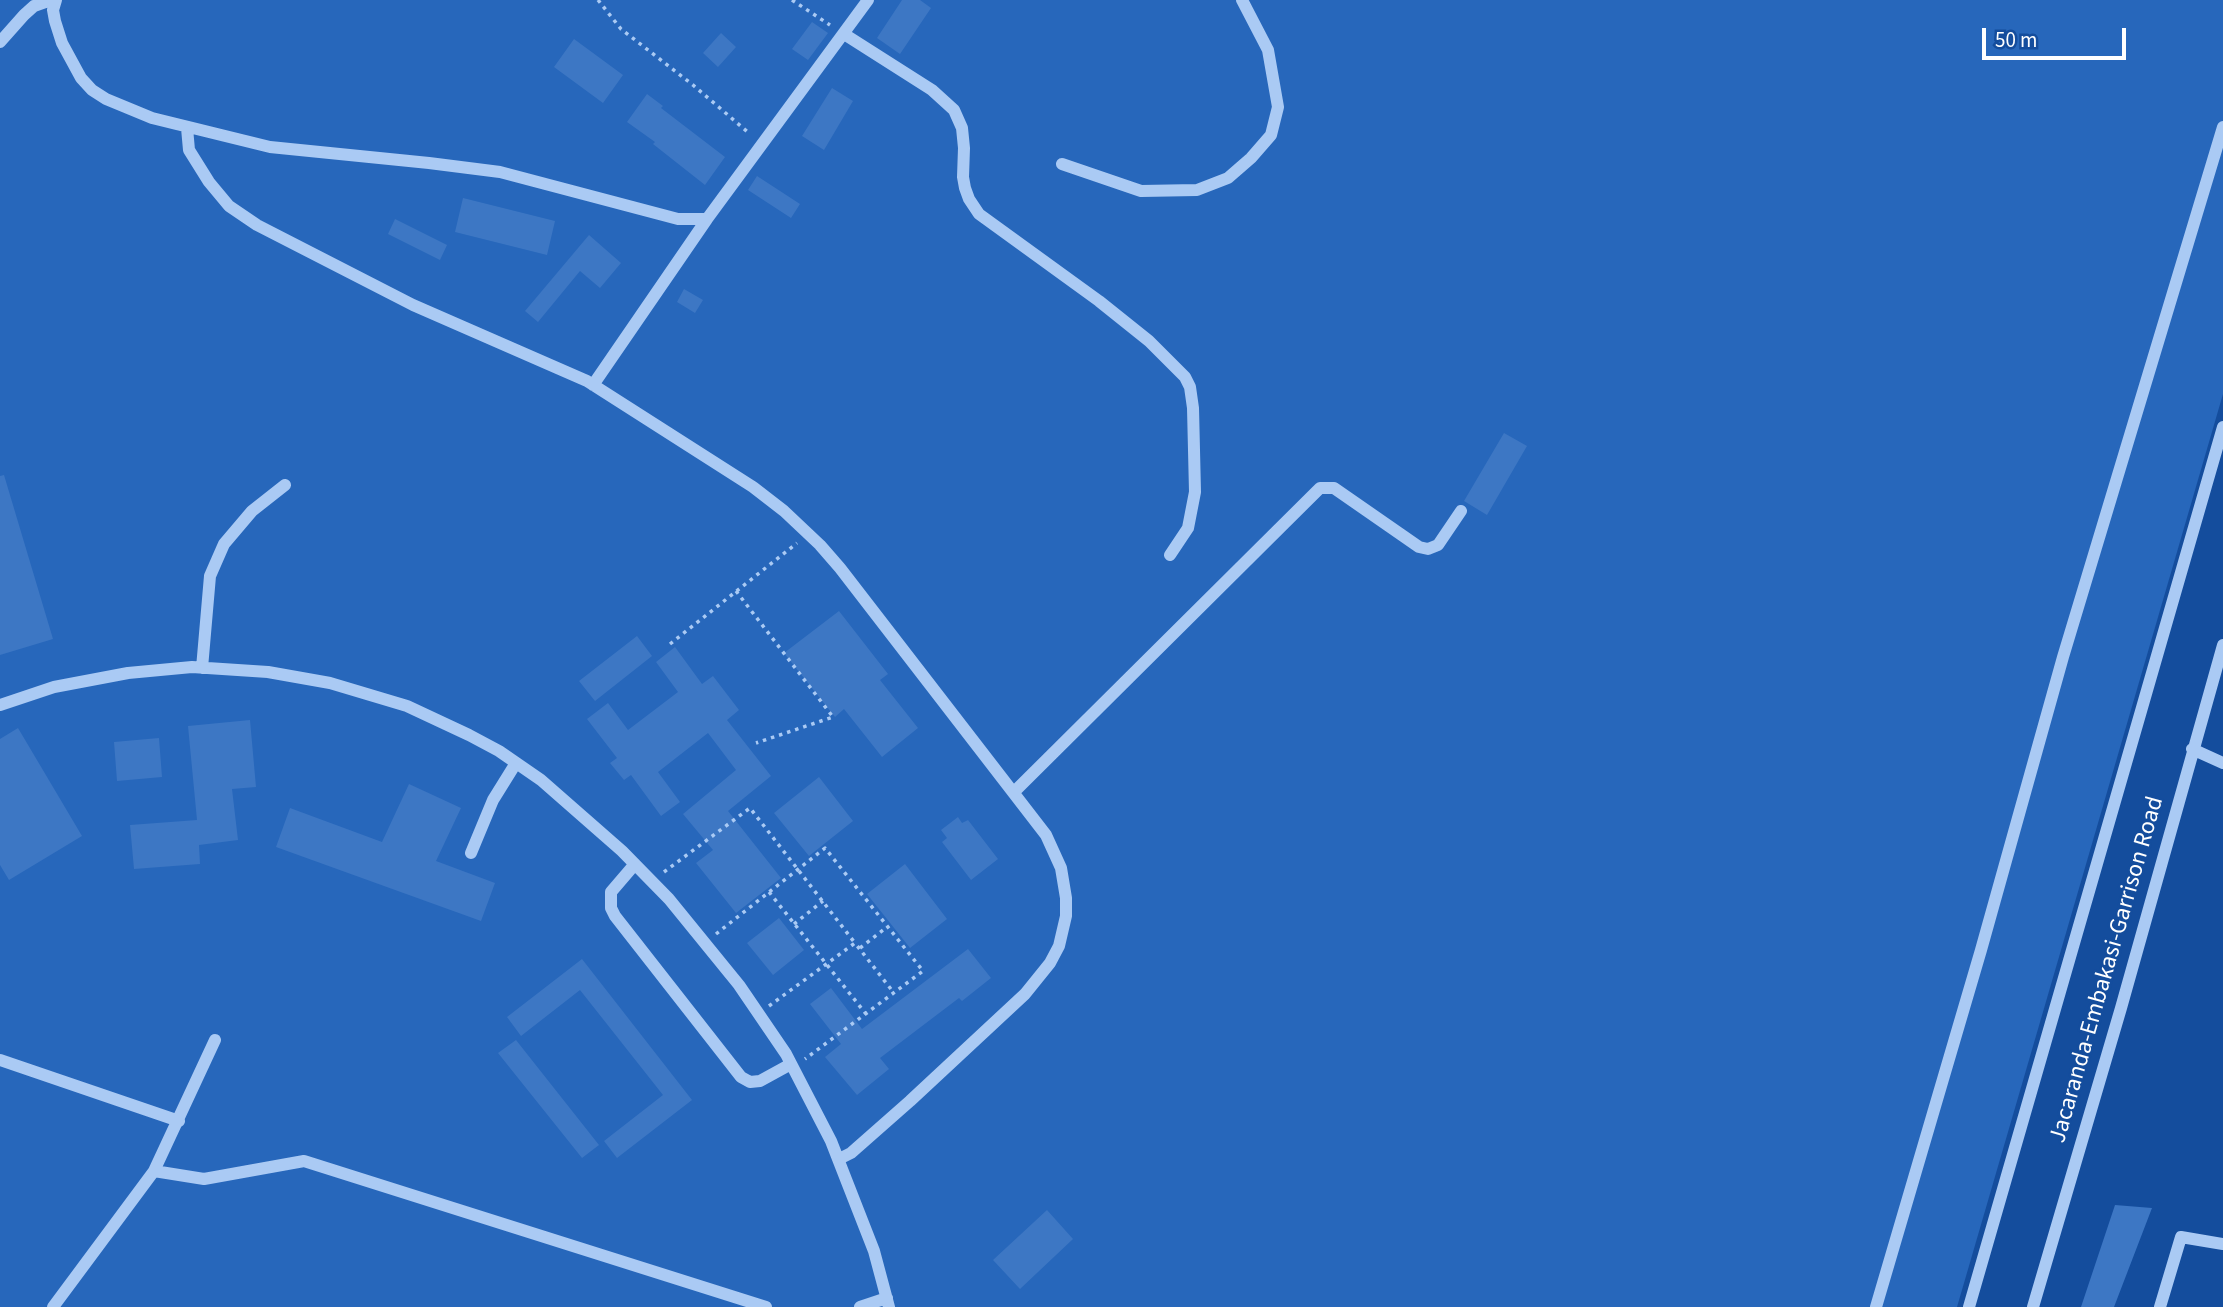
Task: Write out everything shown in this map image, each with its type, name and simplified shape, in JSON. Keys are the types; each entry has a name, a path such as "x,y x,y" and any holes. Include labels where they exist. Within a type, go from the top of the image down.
{"street":[{"path":"0,42 23,15 34,6 51,0"},
{"path":"56,0 53,10 62,43 81,78 92,90 127,109 187,128 270,147 475,168 678,219 708,219"},
{"path":"593,385 708,219 868,0"},
{"path":"1062,164 1141,191 1197,190 1228,178 1251,158 1272,135 1278,107 1268,50 1242,0"},
{"path":"844,34 932,90 954,110 962,128 965,188 979,214 1099,301 1160,350 1185,377 1190,387 1193,408 1195,492 1188,528 1170,555"},
{"path":"1876,1307 1981,950 2063,657 2223,127"},
{"path":"187,128 189,150 209,182 229,206 257,225 413,305 593,385 753,487 808,533 840,568 1046,835 1065,881 1066,916 1059,946 1041,976 910,1101 851,1153 839,1160"},
{"path":"1969,1307 2223,427"},
{"path":"202,667 210,576 224,544 252,511 285,485"},
{"path":"1014,792 1320,488 1334,488 1419,547 1429,549 1438,544 1461,511"},
{"name":"Jacaranda-Embakasi-Garrison Road","path":"2033,1307 2223,645"},
{"path":"0,705 54,687 155,670 202,667 268,672 365,692 407,706 469,734 516,763 581,813 652,881 706,942 759,1014 792,1066 839,1160 874,1251 888,1302 860,1307"},
{"path":"2192,749 2223,763"},
{"path":"471,853 493,800 516,763"},
{"path":"635,864 611,892 611,908 615,916 741,1077 750,1082 760,1081 792,1066"},
{"path":"53,1307 154,1171 215,1040"},
{"path":"0,1060 179,1121"},
{"path":"154,1171 204,1179 304,1161 766,1307"},
{"path":"2160,1307 2181,1237 2223,1244"}],"path":[{"path":"598,0 621,29 693,85 762,145"},
{"path":"792,0 844,34"},
{"path":"670,644 808,533"},
{"path":"736,592 833,717 756,743"},
{"path":"652,881 750,808 894,993"},
{"path":"706,942 825,848 923,971 792,1066"},
{"path":"769,891 866,1014"},
{"path":"794,924 823,901"},
{"path":"860,948 887,927"},
{"path":"759,1014 855,943"}],"shaded area":[{"path":"0,0 2223,0 2223,394 1957,1307 0,1307"}],"building":[{"path":"902,0 920,0 931,8 900,54 877,38"},
{"path":"812,22 828,33 808,60 792,49"},
{"path":"721,33 736,47 718,67 703,53"},
{"path":"574,39 623,75 603,103 554,67"},
{"path":"832,88 853,101 824,150 802,136"},
{"path":"647,94 725,157 705,185 627,122"},
{"path":"757,176 800,204 791,218 748,190"},
{"path":"463,198 555,221 547,255 455,232"},
{"path":"395,219 447,245 440,260 388,234"},
{"path":"589,235 621,263 600,288 580,271 538,322 525,311"},
{"path":"684,289 703,300 695,313 677,302"},
{"path":"1504,433 1527,446 1487,515 1464,501"},
{"path":"4,475 53,639 0,655 0,476"},
{"path":"839,611 888,674 880,680 918,728 882,757 844,709 835,717 784,653"},
{"path":"637,636 652,656 595,701 579,681"},
{"path":"675,647 702,684 713,676 739,710 727,720 771,776 728,811 781,878 736,913 696,863 713,850 683,814 736,770 708,733 658,772 680,802 661,816 631,775 624,780 610,763 617,758 587,719 608,703 628,730 678,692 656,662"},
{"path":"250,720 256,787 232,789 238,840 199,845 200,864 134,869 130,825 197,820 188,726"},
{"path":"18,728 82,836 9,880 0,865 0,739"},
{"path":"159,738 162,777 117,781 114,742"},
{"path":"819,777 853,821 809,856 774,813"},
{"path":"409,784 461,808 436,861 495,883 481,921 276,847 290,808 382,842"},
{"path":"958,817 962,823 968,820 998,859 971,880 942,842 947,838 941,830"},
{"path":"905,864 947,919 910,948 867,894"},
{"path":"779,918 804,950 773,975 747,943"},
{"path":"968,949 991,978 962,1001 959,998 880,1058 889,1069 857,1095 825,1057 841,1044 810,1004 831,988 862,1029"},
{"path":"582,959 692,1100 617,1158 604,1141 663,1095 580,990 521,1036 507,1017"},
{"path":"516,1040 599,1145 582,1158 498,1053"},
{"path":"2115,1205 2152,1208 2114,1307 2081,1307"},
{"path":"1047,1210 1073,1239 1020,1289 993,1260"}]}
